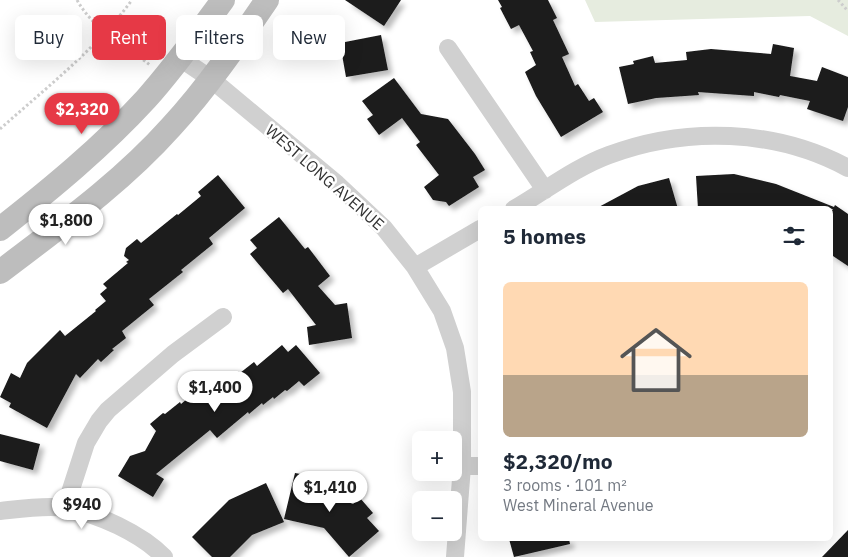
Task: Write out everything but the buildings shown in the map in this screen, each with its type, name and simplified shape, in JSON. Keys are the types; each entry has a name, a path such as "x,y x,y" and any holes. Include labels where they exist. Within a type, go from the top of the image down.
{"main road":[{"path":"212,15 223,0"},
{"path":"0,272 99,195 140,159 171,127 211,80 267,0"},
{"path":"0,229 41,196 119,126 147,98 178,60"}],"street":[{"path":"448,48 545,190"},
{"name":"WEST LONG AVENUE","path":"183,60 211,80 337,184 384,228 415,267 442,312 455,348 471,466 455,557"},
{"path":"519,206 575,172 608,155 673,137 741,136 768,140 805,149 848,168"},
{"path":"415,267 478,230"},
{"path":"65,508 86,443 108,410 173,354 223,317"},
{"path":"0,511 24,508 65,508 103,519 140,537 164,557"}],"path":[{"path":"77,0 92,21"},
{"path":"119,15 132,0"},
{"path":"838,0 848,11"},
{"path":"0,129 62,75 92,44"}],"shaded area":[{"path":"585,0 848,0 848,36 810,16 595,22"}]}
